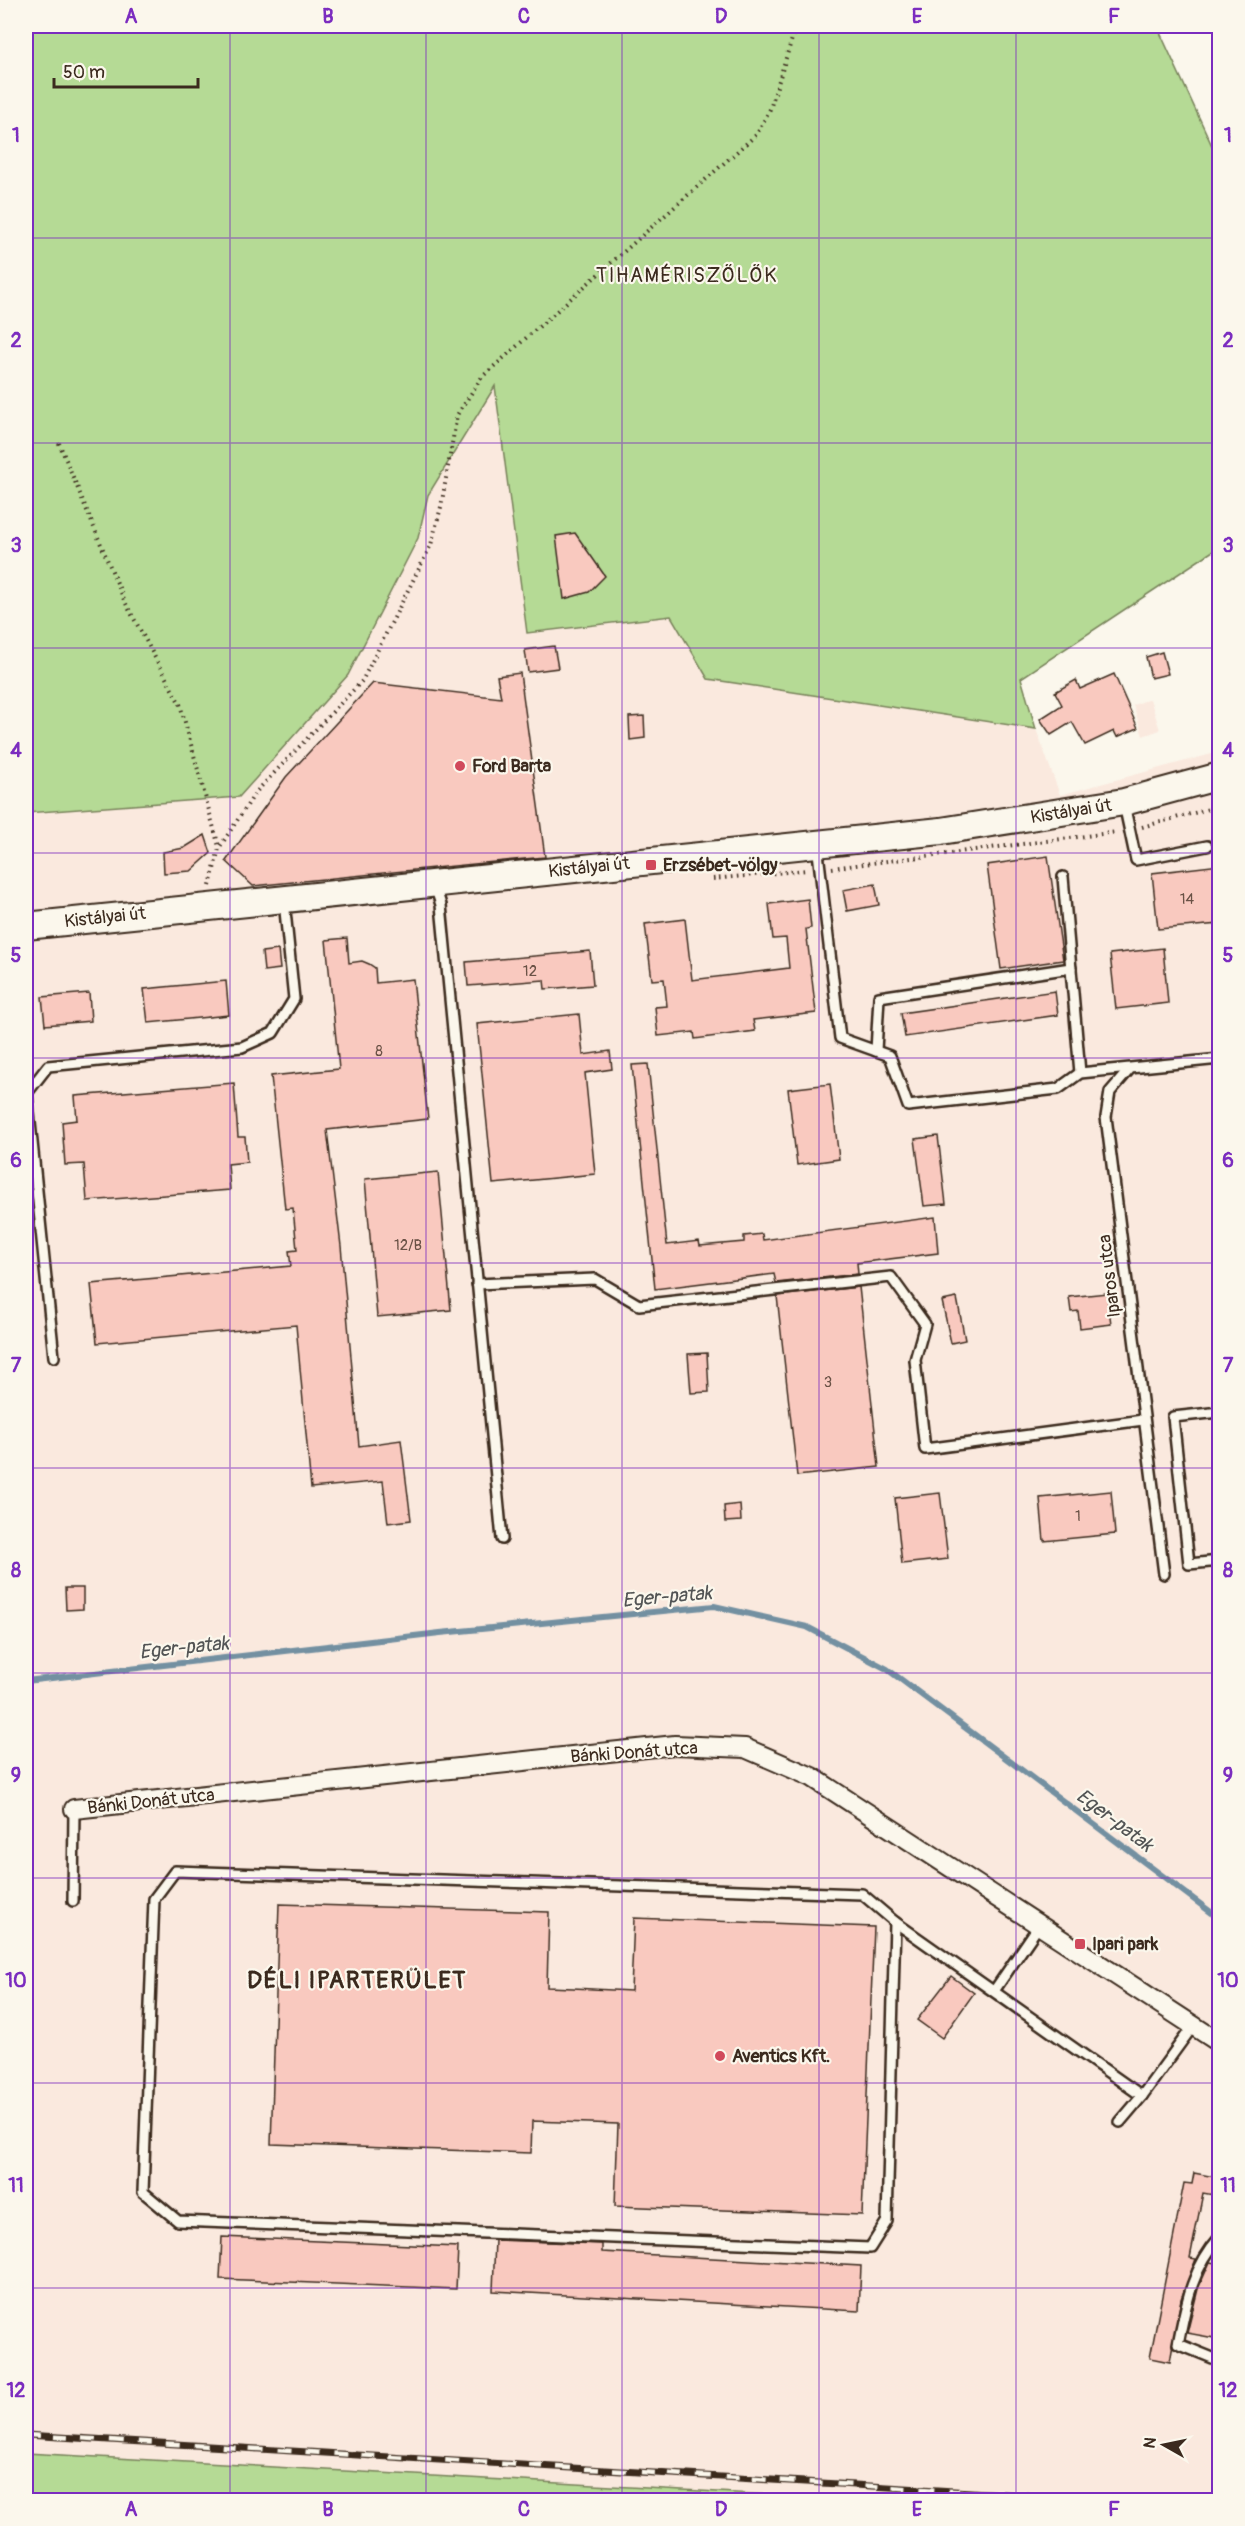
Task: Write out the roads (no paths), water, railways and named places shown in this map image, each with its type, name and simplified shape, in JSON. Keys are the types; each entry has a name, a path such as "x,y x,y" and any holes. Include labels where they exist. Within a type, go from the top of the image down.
{"main road":[{"name":"Kistályai út","path":"26,926 941,831 1124,802 1220,776"}],"street":[{"name":"Bánki Donát utca","path":"74,1809 675,1745 745,1748 812,1777 1220,2043"}],"lane":[{"path":"1124,802 1136,860 1207,846"},
{"path":"817,844 840,1038 890,1056 908,1106 1058,1089 1080,1073 1129,1070 1220,1059"},
{"path":"1063,877 1080,1073"},
{"path":"434,884 441,905 502,1539"},
{"path":"54,1357 27,1093 48,1066 242,1047 273,1033 294,999 284,899"},
{"path":"876,1051 879,996 1071,968"},
{"name":"Iparos utca","path":"1129,1070 1110,1092 1106,1117 1164,1574"},
{"path":"477,1284 595,1279 639,1305 891,1277 925,1324 915,1360 925,1449 1143,1420"},
{"path":"1220,1412 1173,1417 1190,1564 1220,1561"},
{"path":"73,1901 74,1809"},
{"path":"895,1922 887,2221 870,2248 178,2221 142,2192 154,1899 175,1871 862,1894 895,1922 1142,2096"},
{"path":"994,1991 1040,1924"},
{"path":"1120,2122 1193,2026"},
{"path":"1220,2237 1204,2253 1191,2284 1178,2344 1220,2361"}],"waterway":[{"name":"Eger-patak","path":"26,1681 440,1633 714,1606 807,1627 887,1669 1220,1919"}],"railway":[{"path":"26,2435 1103,2500"}],"place":[{"name":"Ford Barta","path":"460,766"},
{"name":"Erzsébet-völgy","path":"651,865"},
{"name":"Ipari park","path":"1080,1944"},
{"name":"Aventics Kft.","path":"720,2056"}],"district":[{"name":"TIHAMÉRISZŐLŐK","path":"687,275"},
{"name":"DÉLI IPARTERÜLET","path":"357,1980"}]}
